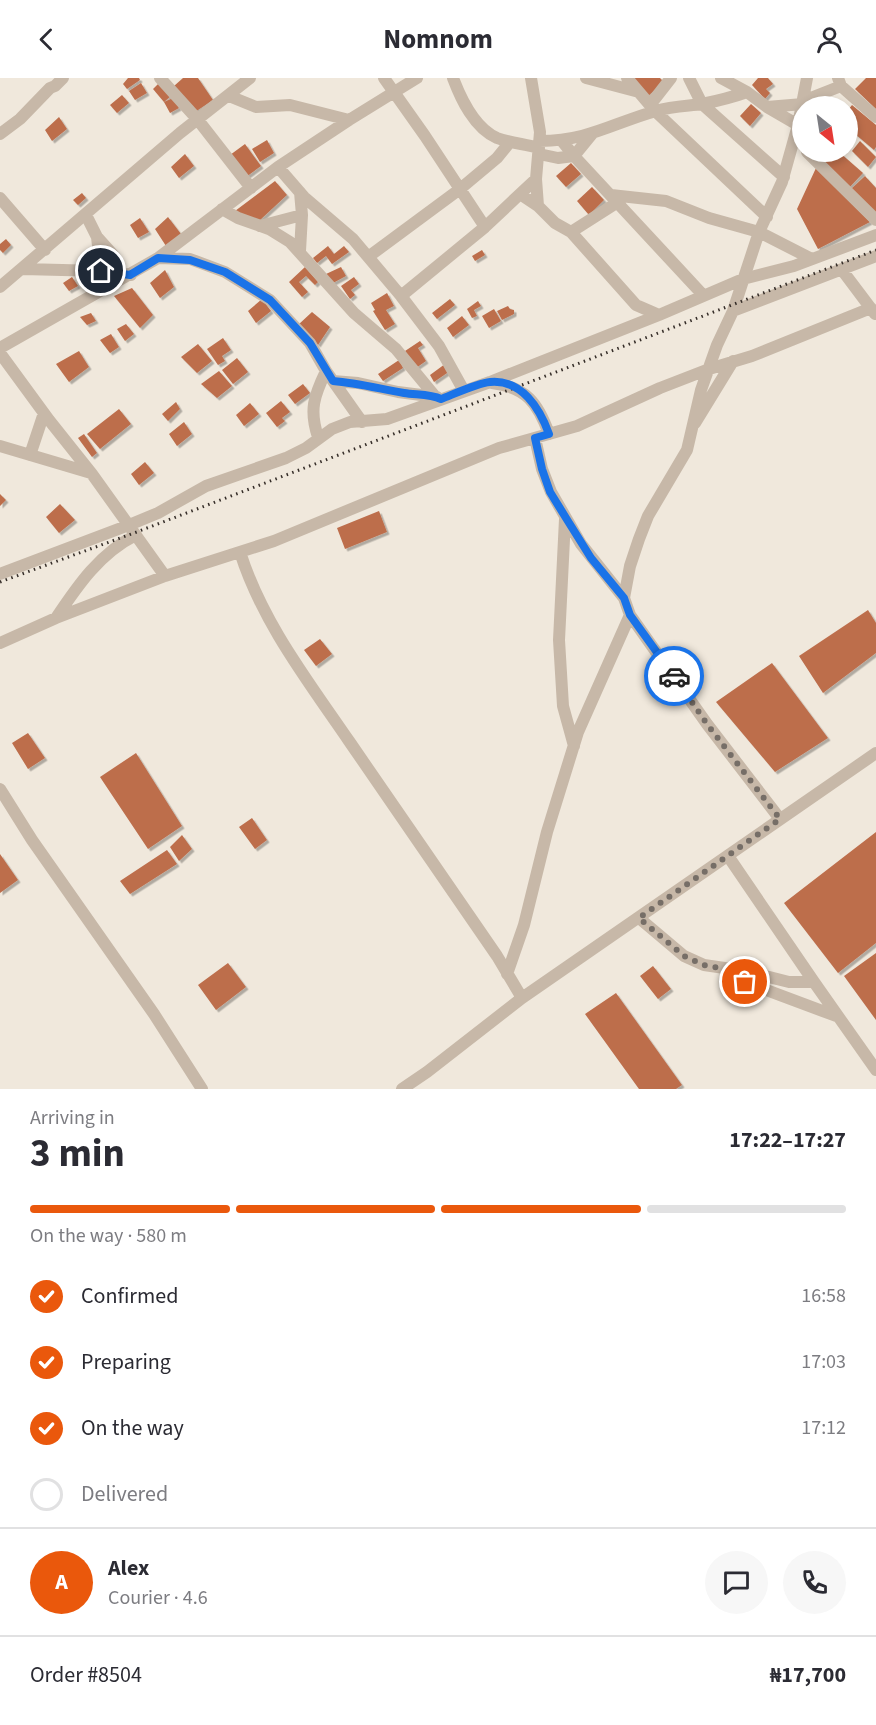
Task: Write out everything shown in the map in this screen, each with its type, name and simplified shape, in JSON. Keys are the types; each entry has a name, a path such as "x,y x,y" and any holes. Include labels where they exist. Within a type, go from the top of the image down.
{"street":[{"path":"0,134 20,119 50,83 63,78"},
{"path":"160,78 198,120 250,188"},
{"path":"0,287 180,133 250,78"},
{"path":"384,78 485,227"},
{"path":"0,348 126,274 158,258 278,167 417,78"},
{"path":"453,78 465,106 491,135 510,142 539,147 558,158"},
{"path":"531,78 540,132 536,178 538,207"},
{"path":"586,78 639,92"},
{"path":"627,78 653,108 767,217"},
{"path":"653,108 671,78"},
{"path":"688,78 702,104 784,177"},
{"path":"721,78 792,122"},
{"path":"804,96 807,78"},
{"path":"815,96 841,81 876,117"},
{"path":"539,147 592,134 653,108 702,104 747,92"},
{"path":"229,96 256,107 290,105 349,120"},
{"path":"767,107 792,104"},
{"path":"401,296 485,227 558,158 574,156 592,134"},
{"path":"562,141 703,295"},
{"path":"368,257 460,189 497,158 510,142"},
{"path":"624,598 628,574 639,539 648,516 687,450 695,412 717,345 733,311 759,232 792,158"},
{"path":"817,162 876,220"},
{"path":"278,167 313,205 353,239 401,296 439,346 464,391"},
{"path":"300,192 302,215 300,252"},
{"path":"520,194 555,223 571,231 616,280 636,306 659,315"},
{"path":"0,198 45,250"},
{"path":"571,231 615,198 666,201 709,218 759,232 812,259"},
{"path":"282,236 313,205"},
{"path":"222,208 238,218 282,236 300,252 354,314 396,349 437,397"},
{"path":"86,215 96,233 126,274"},
{"path":"260,226 302,215"},
{"path":"75,224 96,233"},
{"path":"96,233 101,271"},
{"path":"56,618 80,584 110,550 132,530 206,486 286,458 306,448 318,437 332,429 351,422 387,419 437,397 490,382 743,279 794,266 876,235"},
{"path":"733,311 876,256"},
{"path":"158,258 190,260 225,272 270,300 310,343 329,376 362,422"},
{"path":"22,269 126,274"},
{"path":"0,643 56,618 165,576 274,541 499,448 577,426 660,388 709,369 752,356 874,311 842,270"},
{"path":"0,353 92,474 165,576"},
{"path":"694,424 733,361"},
{"path":"329,376 414,395 437,397"},
{"path":"318,437 312,410 315,397 329,376"},
{"path":"490,382 509,384 522,392 540,412 549,434"},
{"path":"30,455 44,413"},
{"path":"535,438 550,492 591,558 624,598 630,615 707,724 780,819"},
{"path":"0,446 92,474"},
{"path":"566,518 559,640 563,706 574,746"},
{"path":"0,574 132,530"},
{"path":"240,552 264,609 295,662 497,956 522,998"},
{"path":"507,975 524,925 547,832 574,746 630,615"},
{"path":"402,1089 428,1072 522,998 876,753"},
{"path":"0,789 32,840 154,1014 202,1089"},
{"path":"728,856 876,1070"},
{"path":"639,918 684,956 704,965 745,971 789,982 814,982"},
{"path":"724,969 745,982 838,1017"}],"building":[{"path":"128,78 139,78 140,80 127,89 123,84"},
{"path":"183,78 198,78 213,100 195,112 174,86"},
{"path":"631,78 660,78 664,82 647,97"},
{"path":"758,78 768,78 773,84 766,89 770,93 765,99 752,85"},
{"path":"866,78 876,78 876,109 855,89"},
{"path":"160,82 171,96 164,102 153,89"},
{"path":"141,83 147,93 135,100 129,91"},
{"path":"122,95 129,103 117,113 110,105"},
{"path":"173,98 179,108 170,113 164,102"},
{"path":"751,104 761,113 750,126 740,116"},
{"path":"858,110 876,125 874,150 858,136"},
{"path":"59,117 67,129 52,141 45,130"},
{"path":"267,140 274,153 260,162 252,149"},
{"path":"860,141 876,157 868,167 858,157"},
{"path":"245,144 261,166 246,177 230,155"},
{"path":"185,154 194,166 179,178 171,167"},
{"path":"820,162 850,162 863,173 849,188"},
{"path":"571,163 581,174 566,187 556,176"},
{"path":"816,168 870,222 818,249 797,209"},
{"path":"865,176 876,188 876,215 851,189"},
{"path":"275,181 287,195 259,221 235,211"},
{"path":"592,187 604,200 589,215 577,201"},
{"path":"82,193 86,198 78,205 73,200"},
{"path":"168,217 181,234 166,246 155,229"},
{"path":"140,218 149,232 138,238 130,225"},
{"path":"6,239 11,245 3,253 0,250 0,244"},
{"path":"328,246 334,254 344,246 349,252 332,264 326,256 317,263 313,258"},
{"path":"482,250 485,255 475,261 472,256"},
{"path":"305,267 318,282 315,285 306,276 299,282 308,292 302,297 289,282"},
{"path":"341,267 346,276 333,283 326,274"},
{"path":"165,270 174,287 160,298 150,283"},
{"path":"72,277 78,286 69,291 63,283"},
{"path":"354,277 359,284 351,290 355,295 350,299 341,286"},
{"path":"132,288 153,315 140,328 114,296"},
{"path":"387,293 394,306 386,310 395,324 385,330 373,311 375,310 371,303"},
{"path":"262,299 271,311 256,323 248,311"},
{"path":"450,299 455,305 437,319 432,313"},
{"path":"478,301 481,306 474,310 477,316 472,318 467,309"},
{"path":"508,306 514,310 514,314 502,320 497,311"},
{"path":"494,309 501,321 489,328 482,316"},
{"path":"312,312 330,327 318,345 298,325"},
{"path":"91,313 96,321 87,325 80,317"},
{"path":"462,316 469,325 453,337 447,328"},
{"path":"126,324 134,334 125,341 117,329"},
{"path":"111,334 119,347 110,353 100,340"},
{"path":"223,338 231,350 222,356 225,361 218,365 207,349"},
{"path":"420,341 423,345 418,348 426,361 416,368 405,351"},
{"path":"198,344 212,361 197,373 181,357"},
{"path":"79,351 89,367 69,382 56,364"},
{"path":"237,358 248,372 233,384 222,370"},
{"path":"399,360 403,368 383,381 378,374"},
{"path":"445,364 450,371 434,382 430,375"},
{"path":"219,371 232,386 217,398 201,384"},
{"path":"303,384 310,393 295,404 288,395"},
{"path":"281,401 290,412 282,418 285,421 277,427 266,413"},
{"path":"176,402 180,409 168,421 162,414"},
{"path":"250,403 259,414 244,426 236,415"},
{"path":"119,409 131,424 100,449 87,434"},
{"path":"184,422 192,434 177,446 169,434"},
{"path":"84,434 97,453 92,457 78,438"},
{"path":"145,462 154,473 139,485 131,474"},
{"path":"0,494 6,500 0,506"},
{"path":"60,504 75,520 59,533 46,517"},
{"path":"379,511 387,532 345,549 337,528"},
{"path":"868,610 876,623 876,653 823,693 799,656"},
{"path":"320,639 332,654 316,666 304,650"},
{"path":"772,663 828,738 775,772 716,702"},
{"path":"28,733 45,758 28,769 12,743"},
{"path":"136,753 182,826 148,849 100,777"},
{"path":"252,818 267,840 255,849 239,827"},
{"path":"876,832 876,943 838,973 784,903"},
{"path":"182,835 192,849 179,861 170,847"},
{"path":"167,850 177,864 130,894 120,881"},
{"path":"0,854 18,880 0,893"},
{"path":"876,953 876,1020 844,976"},
{"path":"228,963 246,987 216,1010 198,985"},
{"path":"653,966 671,989 658,999 640,976"},
{"path":"616,993 682,1085 676,1089 639,1089 585,1014"}],"railway":[{"path":"0,582 876,250"}],"way so far":[{"path":"674,676 707,724 780,819 639,918 684,956 704,965 724,969 745,982"}],"route":[{"path":"101,271 130,275 158,258 190,260 225,272 270,300 310,343 333,381 358,383 414,395 434,395 441,399 490,382 516,387 540,412 549,434 535,438 550,492 581,544 624,598 630,615 674,676"}]}
